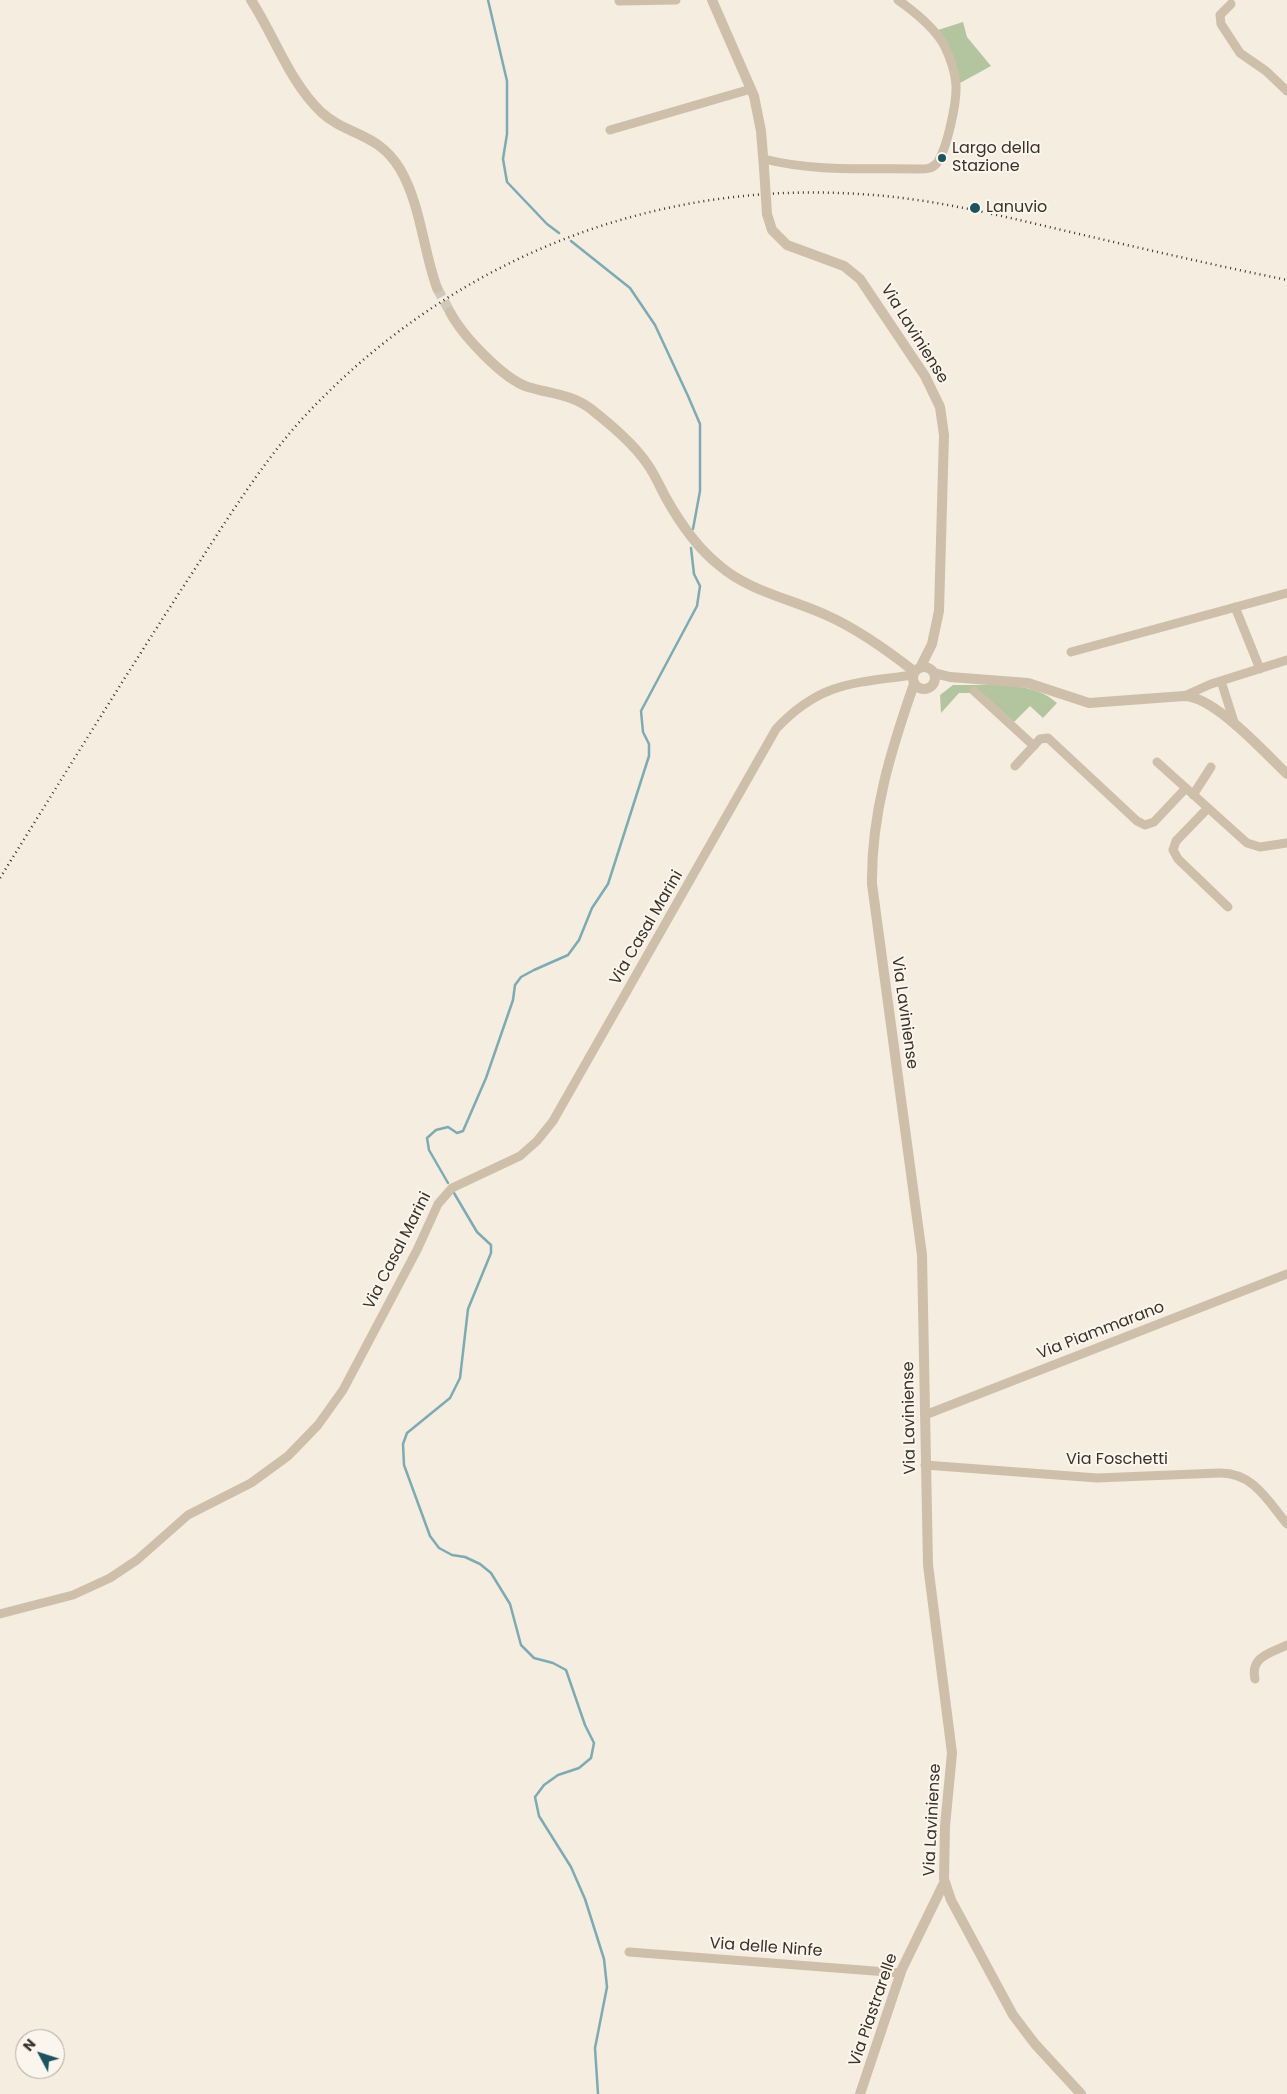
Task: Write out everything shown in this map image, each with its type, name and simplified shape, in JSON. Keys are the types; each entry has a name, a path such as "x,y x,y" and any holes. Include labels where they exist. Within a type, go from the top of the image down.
{"street":[{"path":"251,0 295,80 316,107 336,122 373,141 388,154 400,169 420,225 436,288"},
{"path":"620,1 676,0"},
{"path":"712,0 758,109 764,163 816,168 926,169 938,162 956,92 950,59 936,33 898,0"},
{"path":"1231,4 1220,15 1222,26 1245,58 1266,70 1287,91"},
{"path":"610,130 751,89"},
{"name":"Via Laviniense","path":"764,163 767,214 773,233 787,245 840,264 857,275 918,363 939,404 944,435 940,605 932,644 917,678 892,748 878,805 872,849 872,884 921,1242 929,1585 950,1726 952,1753 944,1838 944,1883 951,1900 1013,2015 1035,2044 1081,2094"},
{"path":"450,312 473,343 514,381 530,388 563,394 583,404 634,449 652,471 690,536 724,570 742,581 848,625 884,648 930,688 933,675"},
{"path":"1071,652 1287,593"},
{"path":"1235,607 1260,668"},
{"name":"Via Laviniense","path":"932,644 933,675"},
{"path":"1184,696 1221,681 1287,660"},
{"path":"917,678 933,675 1028,683 1090,703 1184,696 1196,697 1206,701 1287,774"},
{"name":"Via Casal Marini","path":"0,1614 62,1598 110,1578 137,1560 188,1515 251,1483 269,1471 312,1431 347,1384 417,1250 441,1199 452,1188 520,1156 553,1121 730,813 764,747 776,729 801,705 830,688 917,678"},
{"path":"1221,681 1234,725"},
{"path":"974,691 1034,746"},
{"path":"1015,766 1042,738 1052,741 1142,825 1154,822 1186,788"},
{"path":"1157,762 1252,846 1263,847 1287,843"},
{"path":"1193,795 1211,767"},
{"path":"1208,808 1176,841 1173,850 1178,859 1228,907"},
{"name":"Via Piammarano","path":"925,1415 1287,1274"},
{"name":"Via Foschetti","path":"925,1465 1097,1478 1219,1472 1236,1474 1254,1484 1287,1524"},
{"path":"1255,1679 1254,1666 1257,1660 1287,1645"},
{"name":"Via Piastrarelle","path":"860,2094 900,1973 944,1883"},
{"name":"Via delle Ninfe","path":"629,1952 900,1973"}],"green space":[{"path":"963,22 967,37 991,66 960,83 938,30"},
{"path":"953,685 1008,685 1021,687 1046,695 1057,703 1043,718 1030,706 1014,722 982,693 959,693 941,713 940,695"}],"waterway":[{"path":"488,0 507,81 507,134 503,159 507,182 547,224 559,233"},
{"path":"571,241 630,288 655,325 700,424 700,491 693,529"},
{"path":"448,1183 429,1150 427,1138 436,1130 448,1127 457,1133 463,1131 486,1078 513,1000 515,985 521,977 568,955 579,940 592,908 608,884 649,756 649,744 643,732 641,711 697,606 700,586 694,574 691,548"},
{"path":"454,1193 477,1232 491,1245 491,1253 468,1309 460,1378 450,1398 407,1433 403,1444 404,1465 430,1536 439,1548 452,1555 465,1557 480,1564 491,1573 510,1604 521,1645 534,1658 553,1663 566,1670 585,1725 594,1743 591,1758 579,1768 558,1775 544,1785 535,1797 539,1816 571,1867 585,1899 604,1959 607,1987 595,2048 598,2094"}],"tunnel":[{"path":"437,288 450,312"}],"railway":[{"path":"0,878 226,520 270,458 302,419 359,364 420,316 486,276 555,243 628,218 703,201 780,193 859,194 912,199 964,208 1287,280"}],"place":[{"name":"Largo della Stazione","path":"942,158"},
{"name":"Lanuvio","path":"975,208"}]}
